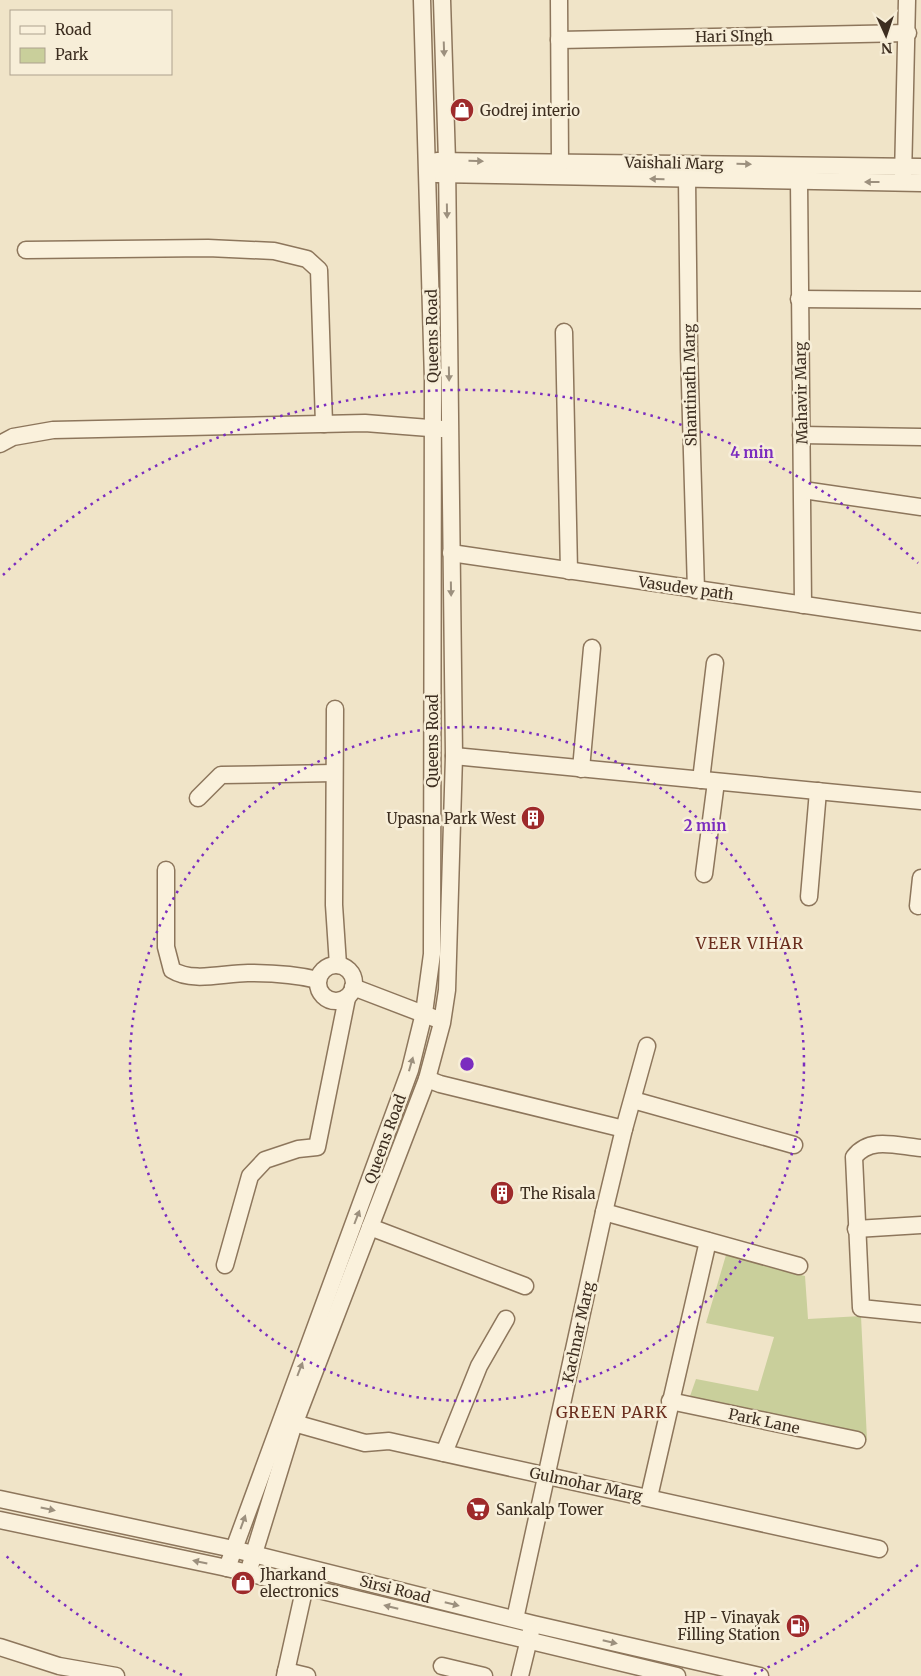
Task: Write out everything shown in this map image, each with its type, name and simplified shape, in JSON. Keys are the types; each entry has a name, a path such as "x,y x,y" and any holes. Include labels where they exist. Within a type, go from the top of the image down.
{"street":[{"name":"Queens Road","path":"228,1568 233,1549 410,1070 424,1013 432,954 433,429 428,167 422,0"},
{"name":"Queens Road","path":"248,1573 294,1423 427,1079 442,1023 450,956 454,756 447,167 442,0"},
{"path":"559,0 560,162"},
{"path":"904,175 912,40 907,0"},
{"name":"Hari SIngh","path":"560,40 912,40"},
{"name":"Vaishali Marg","path":"428,167 560,162 904,175 921,182"},
{"name":"Vaishali Marg","path":"447,167 687,179 799,181 904,175 921,167"},
{"name":"Shantinath Marg","path":"687,179 688,350 696,590"},
{"name":"Mahavir Marg","path":"799,181 803,605"},
{"path":"26,250 208,248 274,251 307,259 319,270 324,424"},
{"path":"800,298 921,300"},
{"path":"564,332 569,571"},
{"path":"0,444 13,436 53,430 364,424 449,430"},
{"path":"801,435 921,437"},
{"path":"803,490 921,507"},
{"name":"Vasudev path","path":"451,553 921,622"},
{"path":"580,769 592,648"},
{"path":"704,874 715,663"},
{"path":"335,709 334,905 338,965"},
{"path":"454,756 921,801"},
{"path":"198,798 221,775 334,774"},
{"path":"809,897 818,791"},
{"path":"166,870 166,947 172,970 179,974 193,976 246,973 294,974 318,980"},
{"path":"918,906 921,878"},
{"path":"225,1265 250,1176 264,1160 298,1149 317,1147 350,992 352,976 348,970 338,965 322,970 318,986 324,997 335,1001 350,992 424,1013 442,1023"},
{"name":"Kachnar Marg","path":"515,1619 604,1212 624,1129 648,1046"},
{"path":"427,1079 440,1084 624,1129"},
{"path":"633,1100 794,1145"},
{"path":"921,1148 870,1143 860,1149 854,1157 861,1308 921,1314"},
{"path":"604,1212 799,1266"},
{"path":"856,1229 921,1226"},
{"path":"370,1227 525,1286"},
{"path":"649,1497 708,1242"},
{"path":"444,1453 479,1366 506,1319"},
{"name":"Park Lane","path":"670,1401 857,1440"},
{"name":"Gulmohar Marg","path":"294,1423 364,1443 389,1442 444,1453 879,1549"},
{"name":"Sirsi Road","path":"0,1499 254,1554 710,1670 760,1676"},
{"name":"Sirsi Road","path":"0,1520 228,1568 677,1676"},
{"path":"307,1676 286,1674 309,1568"},
{"path":"520,1676 533,1624"},
{"path":"0,1647 58,1671 116,1676"},
{"path":"442,1666 467,1674 484,1676"}],"green space":[{"path":"726,1255 805,1276 808,1319 861,1316 867,1440 689,1399 696,1379 758,1391 774,1337 706,1323"}],"place":[{"name":"Godrej interio","path":"462,110"},
{"name":"Upasna Park West","path":"533,818"},
{"name":"The Risala","path":"502,1193"},
{"name":"Sankalp Tower","path":"478,1509"},
{"name":"Jharkand electronics","path":"243,1583"},
{"name":"HP - Vinayak Filling Station","path":"798,1626"}],"district":[{"name":"VEER VIHAR","path":"750,943"},
{"name":"GREEN PARK","path":"612,1412"}]}
